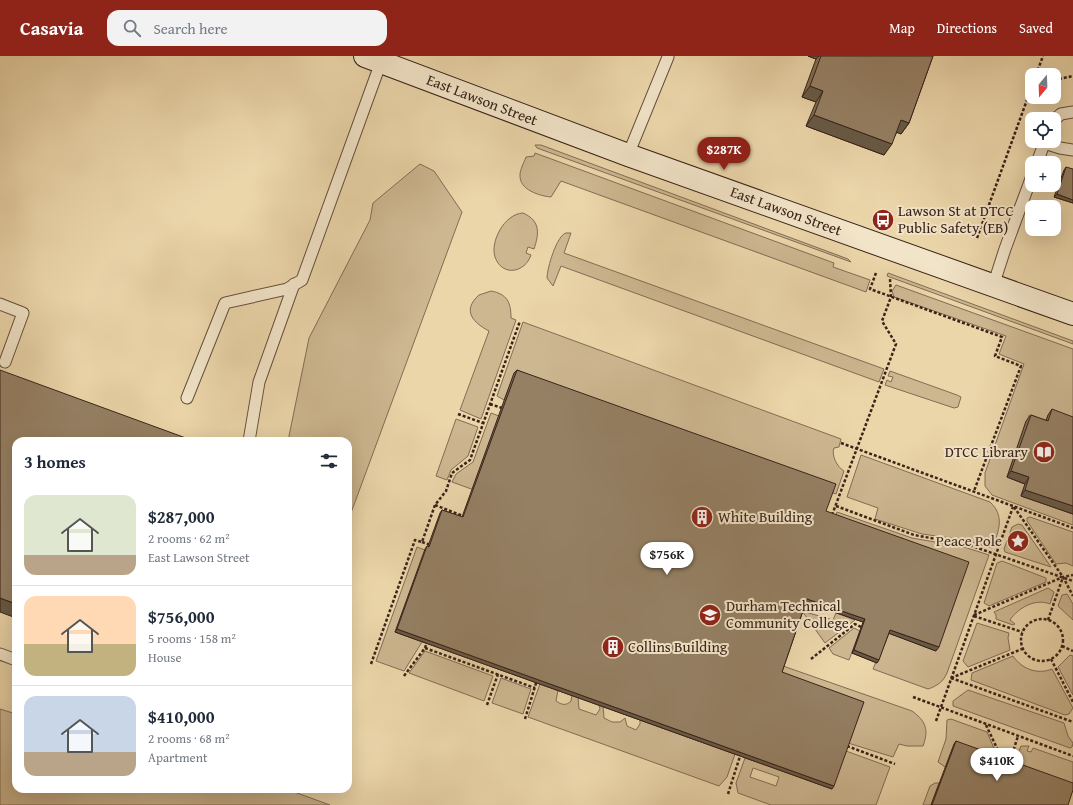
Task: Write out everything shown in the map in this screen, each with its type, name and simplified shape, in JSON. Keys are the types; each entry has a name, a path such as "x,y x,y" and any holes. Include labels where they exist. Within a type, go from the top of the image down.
{"street":[{"name":"East Lawson Street","path":"373,59 628,155 1073,314"}],"lane":[{"path":"628,155 668,58"},
{"path":"187,398 225,303 287,289 302,280 373,59"},
{"path":"1061,114 1073,112"},
{"path":"1060,148 1073,150"},
{"path":"994,286 1005,249 1026,192"},
{"path":"250,437 259,382 294,284"},
{"path":"0,304 23,313 5,362"},
{"path":"0,654 12,658"}],"path":[{"path":"1039,68 1043,56"},
{"path":"1061,78 1073,75"},
{"path":"977,238 1027,104"},
{"path":"876,273 870,289 1002,337 995,356 1021,366 974,491"},
{"path":"831,517 896,344 882,321 891,297 890,279"},
{"path":"422,542 435,505 446,491 453,472 470,460 520,321"},
{"path":"490,404 502,408"},
{"path":"458,414 483,423"},
{"path":"841,443 1073,528"},
{"path":"435,505 463,516"},
{"path":"836,506 914,535 969,545 1073,581"},
{"path":"936,722 1013,507"},
{"path":"1013,507 1063,578 1073,596"},
{"path":"371,664 415,540 436,547"},
{"path":"974,616 1073,575"},
{"path":"1048,620 1063,578"},
{"path":"974,616 1022,632"},
{"path":"1038,619 1048,620 1060,629 1062,646 1056,655 1050,659 1041,661 1032,659 1022,649 1020,642 1022,632 1031,622 1038,619"},
{"path":"811,659 855,624 861,627"},
{"path":"404,676 425,648 427,641"},
{"path":"1062,646 1073,650"},
{"path":"425,648 535,688"},
{"path":"951,678 1022,649"},
{"path":"1050,659 1073,702"},
{"path":"487,706 498,674"},
{"path":"525,719 537,678"},
{"path":"951,678 1073,722"},
{"path":"913,698 1073,756"},
{"path":"986,725 1002,759 1009,763 1018,736"},
{"path":"847,746 895,764"},
{"path":"728,794 742,751"}],"shaded area":[{"path":"535,145 541,145 848,259 851,262 537,148"},
{"path":"535,153 834,263 833,267 870,280 866,292 561,181 551,197 536,194 523,185 520,175 521,168 526,157 534,156"},
{"path":"420,164 434,171 462,212 352,510 352,437 289,437 309,338 370,220 373,203"},
{"path":"523,213 529,216 536,224 536,243 534,249 528,247 526,253 531,255 524,266 519,269 508,270 503,268 498,263 495,257 495,244 504,223 510,218"},
{"path":"566,233 571,233 564,253 884,369 879,382 561,266 553,286 547,278 549,267 553,252 559,239"},
{"path":"888,273 1073,341 1073,344 887,276"},
{"path":"896,285 1073,349 1073,424 1048,415 1046,420 1029,415 1007,477 1025,484 1021,495 1073,514 1073,525 992,495 985,486 985,473 1024,364 999,354 1006,336 894,297 892,291"},
{"path":"491,291 501,294 507,300 510,307 511,318 516,320 481,419 460,410 489,331 474,320 470,311 471,306 479,295"},
{"path":"523,322 841,439 839,447 834,448 833,451 835,461 844,471 836,494 515,373 504,400 497,396"},
{"path":"890,371 961,397 958,407 954,408 885,385 887,380 891,382 893,377 888,376"},
{"path":"491,413 499,416 474,490 452,482 456,474 473,462"},
{"path":"456,419 478,427 468,456 451,470 447,480 436,476"},
{"path":"861,455 990,502 995,507 999,518 997,536 992,548 965,540 922,534 875,519 878,508 847,497"},
{"path":"837,512 912,538 964,547 989,555 947,673 944,679 937,685 928,689 873,669 888,633 936,650 835,518"},
{"path":"1030,517 1073,532 1073,566 1066,563 1056,564 1027,521 1027,518"},
{"path":"1018,524 1022,525 1051,567 1005,552 1004,549 1012,527"},
{"path":"417,547 425,550 422,642 404,671 376,661"},
{"path":"1002,561 1046,578 1046,582 989,606 984,603 997,563"},
{"path":"1048,588 1054,592 1050,604 1039,602 1027,605 1010,620 1015,624 1013,625 996,619 994,612"},
{"path":"1067,594 1073,604 1073,620 1058,606 1062,595"},
{"path":"802,611 833,620 836,613 855,620 825,643"},
{"path":"977,623 1009,633 1008,638 1010,650 968,667 963,661"},
{"path":"854,628 860,631 849,660 833,654 829,648"},
{"path":"425,651 493,676 484,701 409,673"},
{"path":"1070,655 1073,656 1073,695 1058,667"},
{"path":"1013,656 1017,661 1030,670 1046,671 1052,669 1073,708 1069,714 1065,715 971,680 972,673"},
{"path":"783,666 912,711 920,718 925,726 926,735 923,746 907,746 899,744 893,757 848,743 779,675"},
{"path":"501,678 531,689 523,714 492,703"},
{"path":"540,684 558,690 556,701 562,704 567,704 571,701 572,695 578,697 579,709 596,715 600,709 599,705 603,706 604,718 612,722 620,722 625,718 627,726 636,730 640,724 640,720 735,754 727,777 719,786 528,717"},
{"path":"968,690 1064,723 1068,736 1073,743 1072,747 1070,748 953,706 953,701"},
{"path":"0,709 12,713 12,793 297,793 330,805 0,805"},
{"path":"951,719 987,732 999,760 945,767 938,762 946,739 947,720"},
{"path":"1021,746 1029,746 1027,751 1031,752 1033,748 1073,762 1073,787 1013,766"},
{"path":"846,751 890,767 876,805 771,805 738,793 736,783 745,758 763,764","holes":["753,768 779,777 776,786 750,777"]},
{"path":"935,783 939,783 931,805 923,805 930,786"}],"building":[{"path":"821,56 933,56 909,123 901,120 892,144 814,115 823,91 810,86"},
{"path":"1066,167 1073,169 1073,200 1057,194 1058,192 1061,192 1061,182"},
{"path":"0,370 183,437 12,437 12,602 0,598"},
{"path":"517,370 836,484 826,511 969,562 939,647 890,630 879,660 854,650 865,619 807,599 782,672 864,702 834,786 397,629 427,546 429,547 442,510 463,517"},
{"name":"DTCC Library","path":"1052,409 1073,417 1073,506 1025,490 1029,477 1011,471 1031,415 1048,421"},
{"path":"956,741 1073,783 1073,790 1068,805 932,805"}],"place":[{"name":"Lawson St at DTCC Public Safety (EB)","path":"883,220"},
{"name":"DTCC Library","path":"1044,452"},
{"name":"White Building","path":"702,517"},
{"name":"Peace Pole","path":"1018,541"},
{"name":"Durham Technical Community College","path":"710,615"},
{"name":"Collins Building","path":"613,647"}]}
